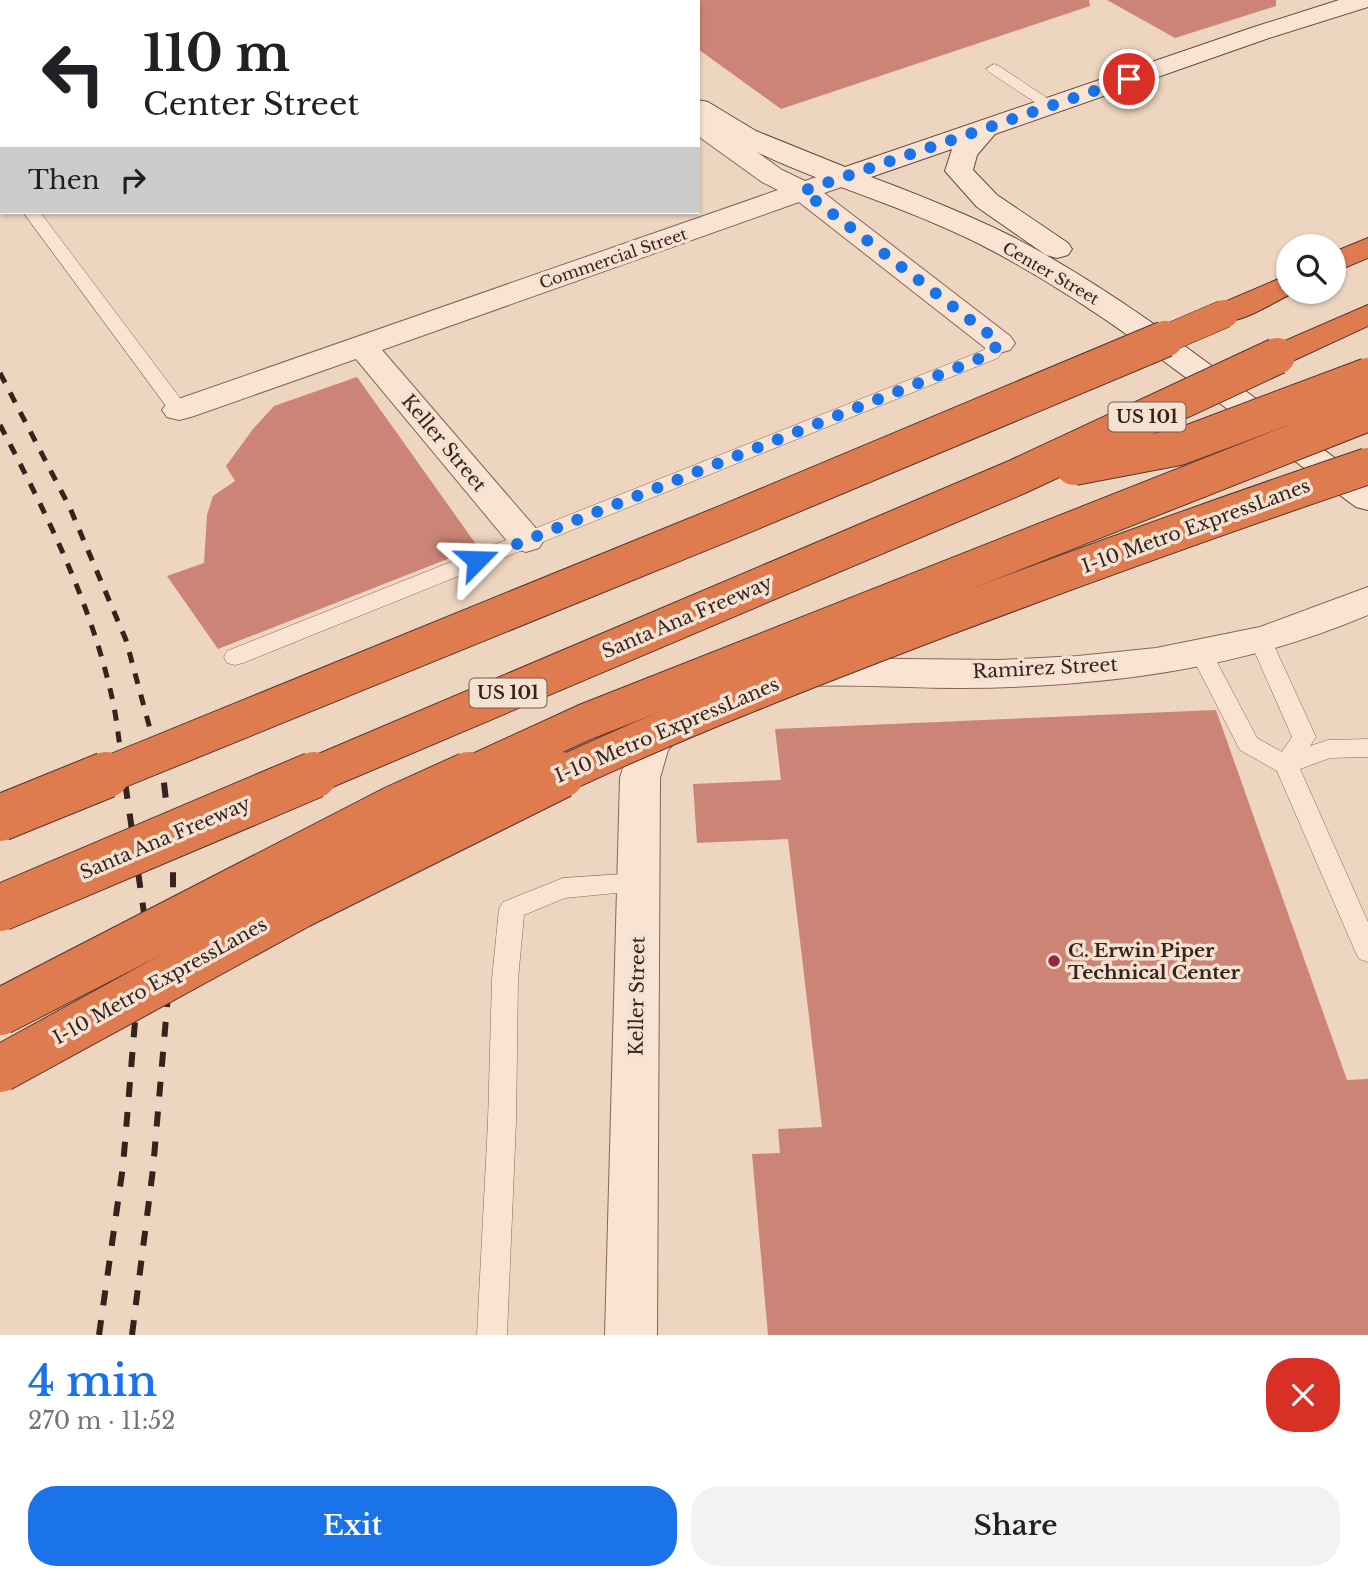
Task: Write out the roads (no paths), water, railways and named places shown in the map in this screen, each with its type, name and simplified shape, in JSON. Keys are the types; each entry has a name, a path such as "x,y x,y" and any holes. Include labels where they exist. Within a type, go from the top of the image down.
{"highway":[{"path":"1346,257 1368,247"},
{"path":"0,818 728,522 1224,314 1276,290"},
{"name":"Santa Ana Freeway","path":"0,908 1017,477 1368,314"},
{"path":"1017,477 1179,447 1368,376"},
{"name":"I-10 Metro ExpressLanes","path":"0,1012 394,809 584,722 1368,413"},
{"name":"I-10 Metro ExpressLanes","path":"0,1069 401,852 603,755 894,637 1227,512 1368,466"}],"street":[{"name":"Commercial Street","path":"179,410 846,176 1359,1"},
{"name":"Center Street","path":"700,109 751,139 929,209 1001,243 1108,306 1368,499"},
{"path":"700,124 772,176 803,191 999,342"},
{"path":"984,130 963,153 959,171 987,201 1105,281 1108,306"},
{"name":"Keller Street","path":"362,346 526,540"},
{"name":"Ramirez Street","path":"716,692 777,674 848,670 923,674 1060,670 1201,653 1313,623 1368,600"},
{"name":"Keller Street","path":"631,1335 640,778 650,744 678,715 716,692"}],"lane":[{"path":"995,69 1051,106"},
{"path":"32,214 179,410"},
{"path":"235,657 991,354 999,342"},
{"path":"1260,639 1304,737 1286,765"},
{"path":"1201,653 1248,744 1286,765 1368,951"},
{"path":"1286,765 1328,749 1368,748"},
{"path":"492,1335 502,1122 505,979 512,909 563,888 639,883"}],"railway":[{"path":"0,373 70,508 126,640 163,777"},
{"path":"0,425 66,560 93,630 113,702 124,777"},
{"path":"99,1335 123,1166 144,913 124,775"},
{"path":"132,1335 153,1169 173,937 173,859 163,775"}],"place":[{"name":"C. Erwin Piper Technical Center","path":"1054,961"}]}
